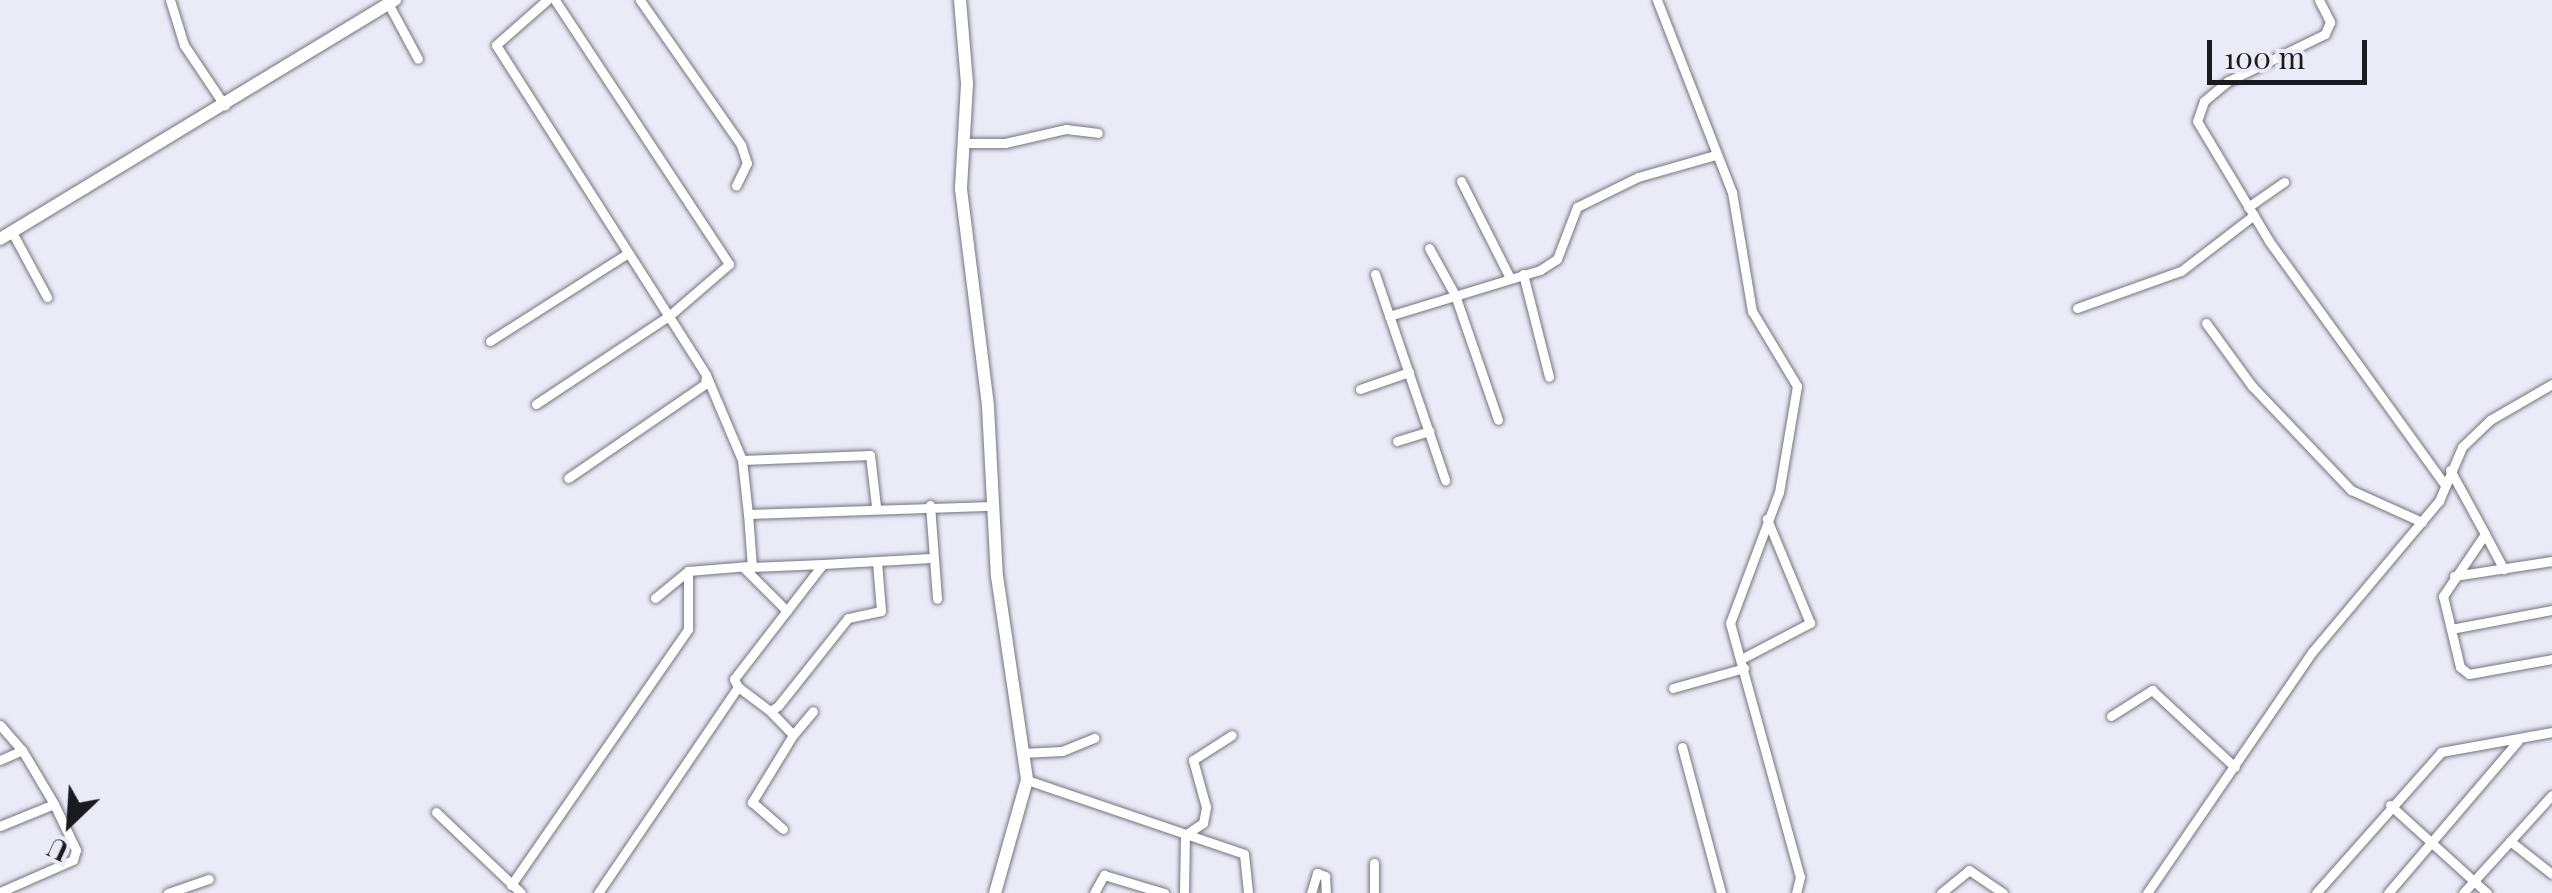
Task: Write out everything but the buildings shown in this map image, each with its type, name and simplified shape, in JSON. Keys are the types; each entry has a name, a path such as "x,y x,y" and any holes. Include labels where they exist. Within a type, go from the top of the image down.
{"street":[{"path":"170,0 184,45 225,106"},
{"path":"547,0 496,45 625,255 670,314 706,374 742,460 748,514 746,566 787,611"},
{"path":"536,404 670,314 729,264 555,0"},
{"path":"640,0 735,132 747,163 736,186"},
{"path":"960,0 967,84 961,189 1019,753 1027,780 996,893"},
{"path":"1657,0 1742,225 1752,311 1798,386 1784,474 1730,624 1744,663 1753,723 1800,877 1796,893"},
{"path":"2319,0 2330,22 2325,34 2238,74 2198,110 2200,131 2251,211 2444,484"},
{"path":"47,297 6,236 392,2 418,59"},
{"path":"963,144 1005,143 1066,129 1098,133"},
{"path":"1389,316 1523,274 1557,259 1577,207 1638,177 1715,155"},
{"path":"1461,181 1510,278"},
{"path":"2077,308 2181,272 2284,182"},
{"path":"1429,248 1455,295 1498,420"},
{"path":"490,341 625,255"},
{"path":"1376,274 1445,480"},
{"path":"1523,274 1549,377"},
{"path":"2206,323 2252,386 2351,490 2422,522"},
{"path":"1360,389 1409,372"},
{"path":"568,478 705,384 706,374"},
{"path":"2148,893 2324,636 2422,522 2476,432 2552,384"},
{"path":"1397,442 1430,430"},
{"path":"742,460 870,455 876,506"},
{"path":"2450,470 2504,569"},
{"path":"930,505 937,599"},
{"path":"748,514 876,506 993,506"},
{"path":"1673,688 1744,663 1810,623 1767,519"},
{"path":"2486,534 2443,596 2460,666 2469,674 2552,659"},
{"path":"655,598 688,571 931,558"},
{"path":"770,711 848,618 880,611 877,562"},
{"path":"2454,576 2552,562"},
{"path":"793,735 734,679 823,564"},
{"path":"512,885 688,629 688,571"},
{"path":"2451,629 2552,610"},
{"path":"598,893 738,686"},
{"path":"2112,716 2152,690 2235,767"},
{"path":"783,829 752,802 793,735 813,711"},
{"path":"0,725 22,750 76,850 73,860 0,892"},
{"path":"2316,893 2390,805 2441,752 2552,732"},
{"path":"1185,835 1203,822 1206,807 1193,760 1232,735"},
{"path":"1019,753 1062,752 1094,738"},
{"path":"2388,893 2436,843 2520,739"},
{"path":"1682,747 1721,893"},
{"path":"0,760 22,750"},
{"path":"1027,780 1244,854 1248,893"},
{"path":"2463,893 2552,795"},
{"path":"0,826 54,804"},
{"path":"2390,805 2487,893"},
{"path":"436,812 521,893"},
{"path":"1184,893 1185,835"},
{"path":"2510,841 2552,874"},
{"path":"1374,863 1375,893"},
{"path":"1941,893 1969,870 2003,893"},
{"path":"1312,893 1317,873 1325,876 1326,893"},
{"path":"1094,893 1104,875 1164,893"},
{"path":"168,893 209,879"}]}
